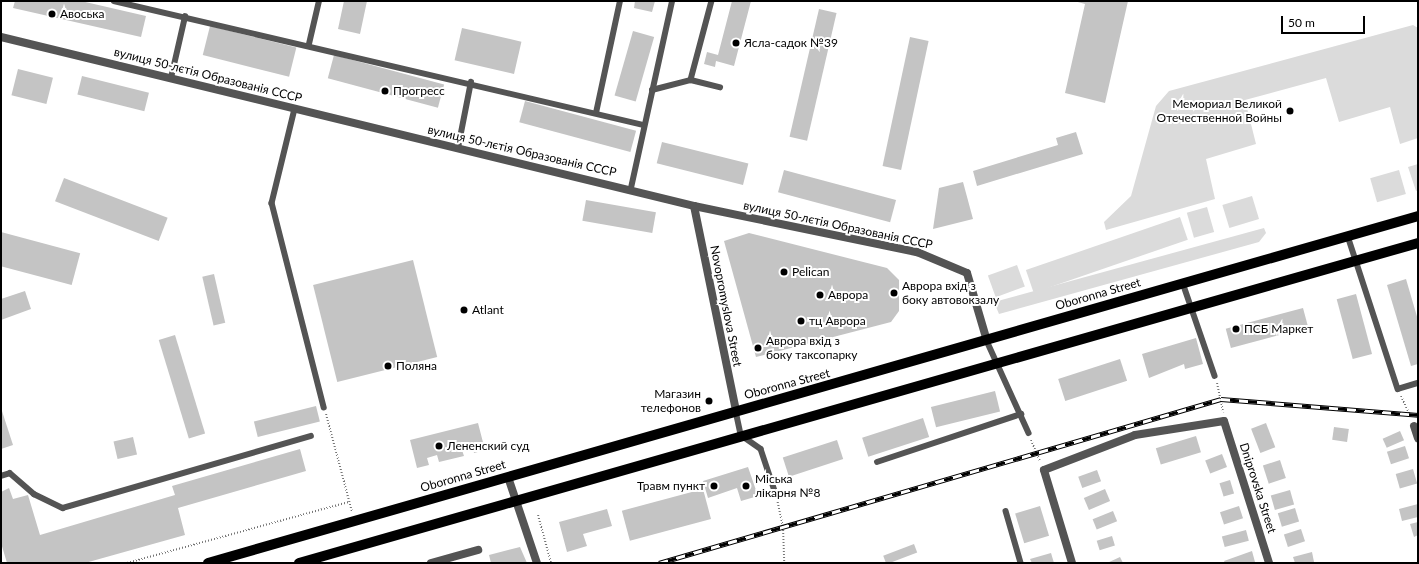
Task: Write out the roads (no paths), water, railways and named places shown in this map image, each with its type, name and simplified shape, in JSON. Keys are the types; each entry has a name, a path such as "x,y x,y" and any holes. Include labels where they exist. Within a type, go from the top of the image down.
{"main road":[{"name":"Oboronna Street","path":"208,563 987,341 1418,216"},
{"path":"299,563 741,435 997,364 1418,243"}],"street":[{"name":"вулиця 50-лєтія Образованія СССР","path":"1,37 295,109 631,188 694,206 917,252 958,267 972,281 987,341"},
{"name":"Novopromyslova Street","path":"694,206 736,412"},
{"name":"Dniprovska Street","path":"1072,563 1044,470 1135,435 1224,421 1269,563"},
{"path":"1414,426 1418,438"},
{"path":"508,477 514,500 537,563"},
{"path":"431,563 478,550"}],"lane":[{"path":"114,1 134,3 185,17 471,82 644,126"},
{"path":"309,44 319,1"},
{"path":"596,114 620,1"},
{"path":"631,188 672,1"},
{"path":"691,80 712,1"},
{"path":"171,78 185,17"},
{"path":"652,90 691,80 720,87"},
{"path":"458,148 471,82"},
{"path":"295,109 272,203 324,407"},
{"path":"1348,236 1398,389 1418,383"},
{"path":"1183,283 1193,307 1214,376"},
{"path":"987,341 1029,433"},
{"path":"736,412 741,435 761,449 775,491"},
{"path":"877,462 1021,414"},
{"path":"1,476 10,473 34,494 63,508 311,436"},
{"path":"1006,511 1021,563"}],"railway":[{"path":"659,563 1221,399 1418,415"}],"place":[{"name":"Авоська","path":"52,14"},
{"name":"Ясла-садок №39","path":"736,43"},
{"name":"Прогресс","path":"385,91"},
{"name":"Мемориал Великой Отечественной Войны","path":"1290,111"},
{"name":"Pelican","path":"784,272"},
{"name":"Аврора вхід з боку автовокзалу","path":"894,293"},
{"name":"Аврора","path":"820,295"},
{"name":"Atlant","path":"464,310"},
{"name":"тц Аврора","path":"801,321"},
{"name":"ПСБ Маркет","path":"1236,329"},
{"name":"Аврора вхід з боку таксопарку","path":"758,348"},
{"name":"Поляна","path":"388,366"},
{"name":"Магазин телефонов","path":"709,401"},
{"name":"Лененский суд","path":"439,446"},
{"name":"Травм пункт","path":"714,486"},
{"name":"Міська лікарня №8","path":"746,486"}]}
